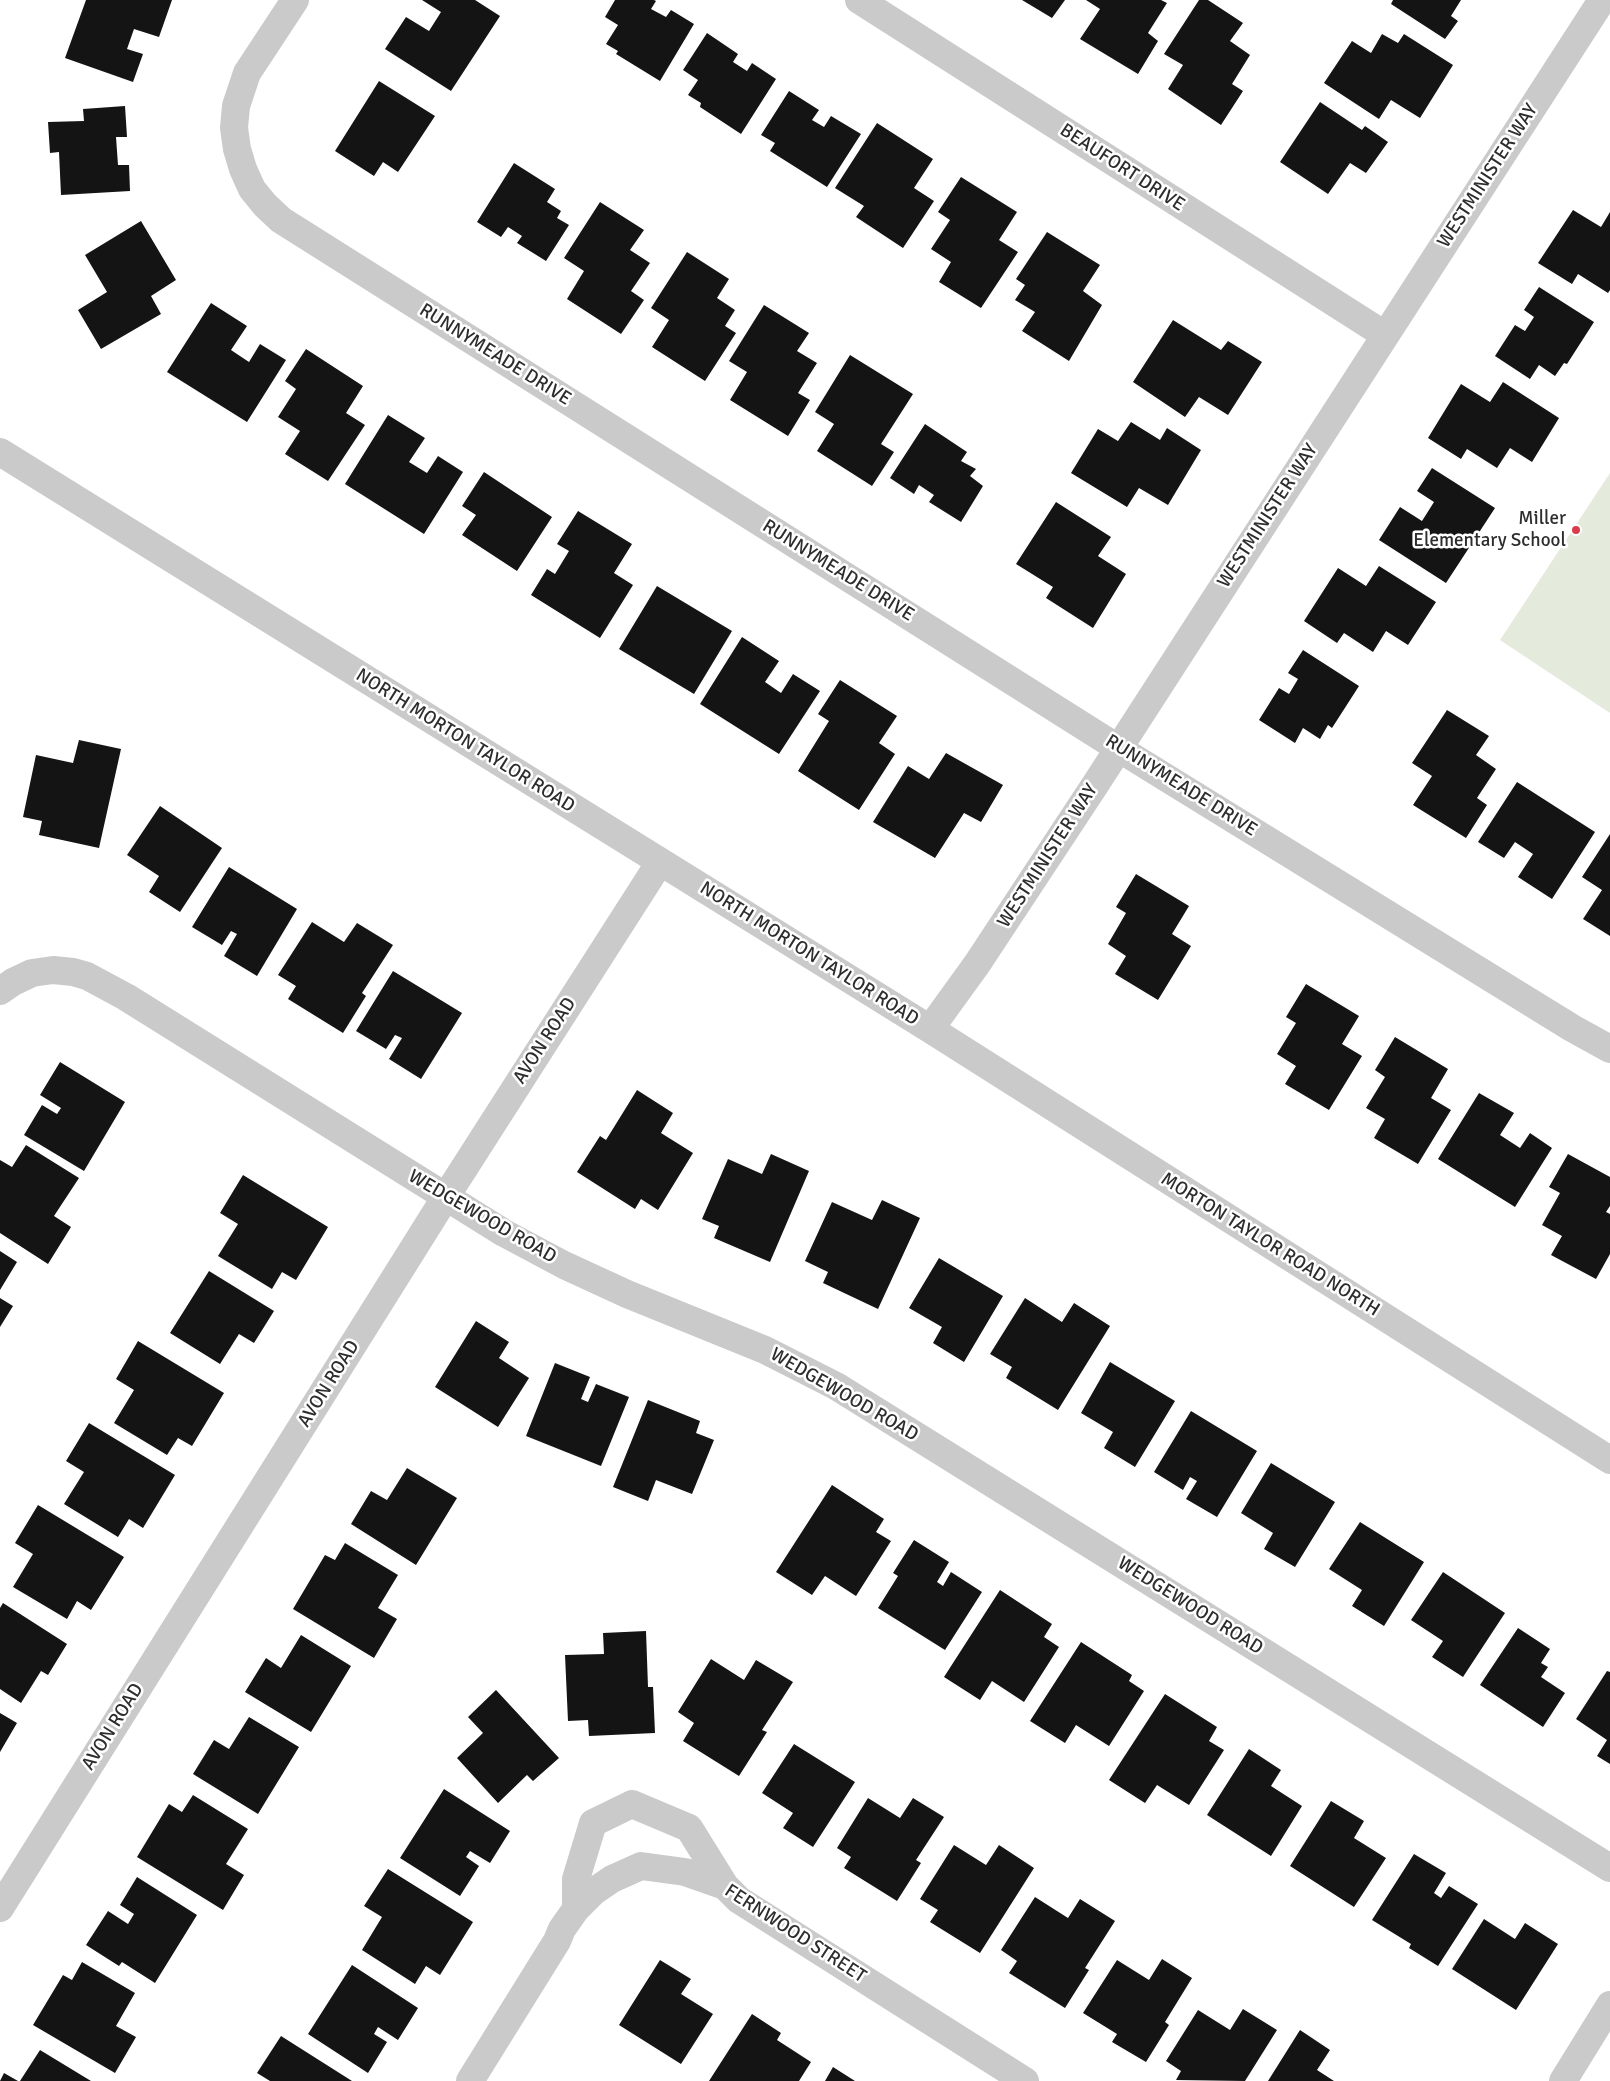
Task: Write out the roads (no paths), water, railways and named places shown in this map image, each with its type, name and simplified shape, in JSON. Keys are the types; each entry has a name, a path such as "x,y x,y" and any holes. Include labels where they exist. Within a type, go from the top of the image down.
{"street":[{"name":"RUNNYMEADE DRIVE","path":"295,0 247,73 236,106 234,128 243,170 252,189 276,215 1118,748 1572,1028 1610,1049"},
{"name":"BEAUFORT DRIVE","path":"859,0 1385,335"},
{"name":"WESTMINISTER WAY","path":"930,1029 977,964 1602,0"},
{"name":"NORTH MORTON TAYLOR ROAD","path":"0,452 930,1029"},
{"name":"AVON ROAD","path":"0,1908 445,1198 660,862"},
{"name":"WEDGEWOOD ROAD","path":"0,991 32,973 53,970 73,972 87,976 126,997 445,1198 504,1233 564,1265 627,1294 765,1350 836,1386 1610,1868"},
{"name":"MORTON TAYLOR ROAD NORTH","path":"930,1029 1610,1460"},
{"path":"576,1909 576,1879 593,1823 632,1804 689,1828 725,1886"},
{"name":"FERNWOOD STREET","path":"470,2081 576,1909 593,1892 612,1879 641,1866 685,1872 725,1886 739,1900 1025,2081"},
{"path":"1563,2081 1610,2005"}],"place":[{"name":"Miller Elementary School","path":"1576,530"}]}
